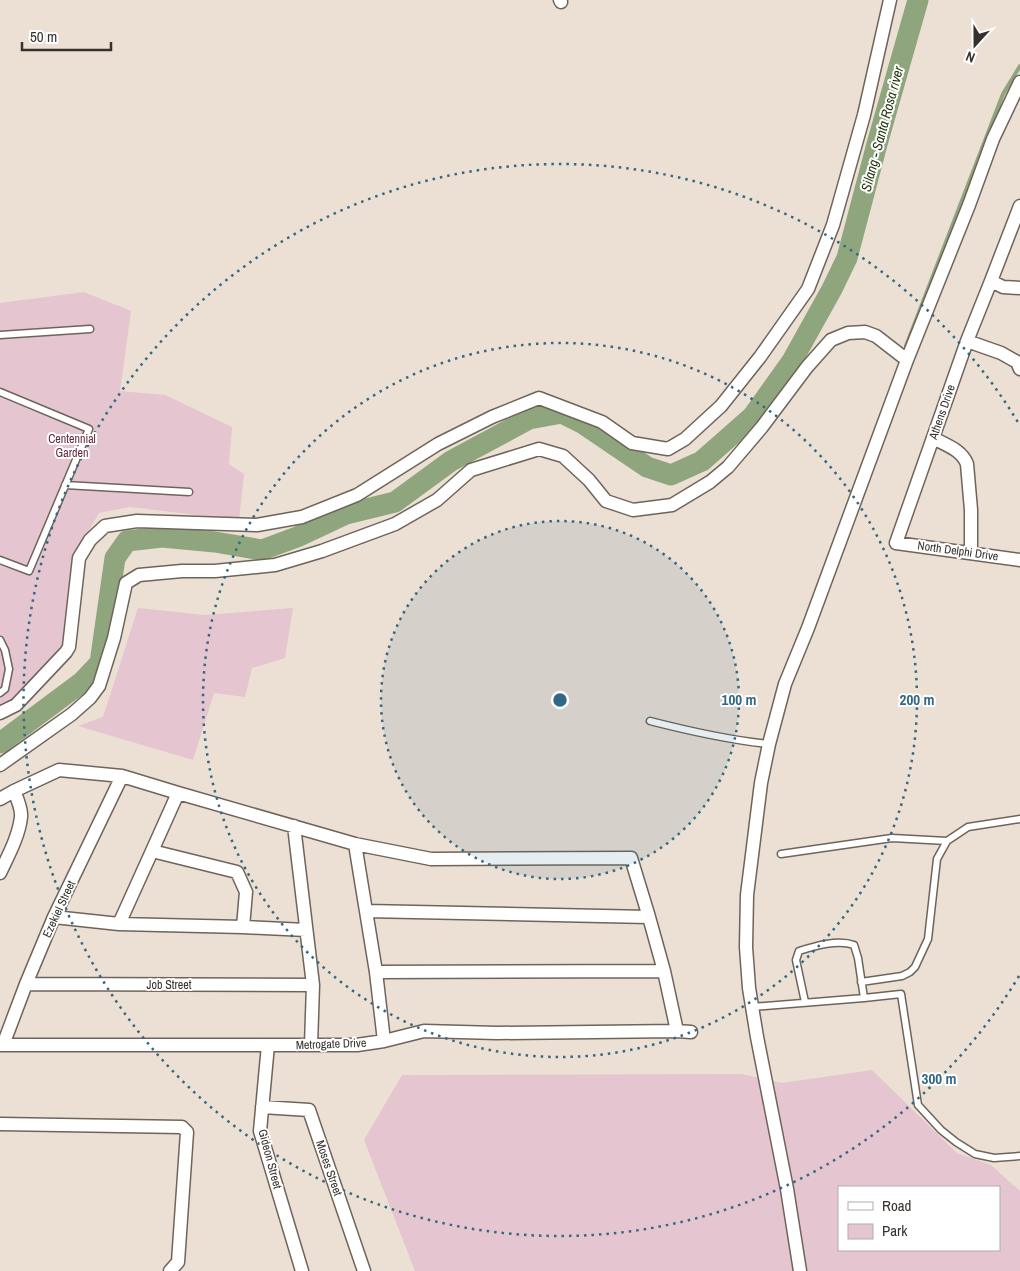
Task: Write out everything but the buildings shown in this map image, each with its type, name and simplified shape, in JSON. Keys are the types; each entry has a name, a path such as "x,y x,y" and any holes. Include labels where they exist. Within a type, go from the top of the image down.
{"street":[{"path":"0,714 16,705 66,652 69,646 78,558 90,540 105,526 137,521 257,525 302,517 356,495 438,444 492,417 539,398 602,422 632,443 668,449 685,439 721,406 760,357 808,289 832,225 858,133 890,0"},
{"path":"800,1271 787,1190 752,1007 746,947 748,895 756,821 769,744 785,684 808,628 907,360 969,205 993,139 1020,82"},
{"name":"Athens Drive","path":"896,543 967,341 1020,206"},
{"path":"991,281 1003,287 1020,288"},
{"path":"0,765 72,714 90,698 99,686 114,638 126,583 139,575 214,571 274,565 322,552 395,524 437,500 471,470 539,449 563,456 589,480 606,501 633,510 672,505 710,482 728,467 762,427 806,367 831,340 848,333 865,332 876,336 907,360"},
{"path":"967,341 1001,353 1017,362 1020,369"},
{"path":"933,438 956,450 964,457 967,464 971,510 971,553"},
{"name":"North Delphi Drive","path":"896,543 1020,560"},
{"path":"0,800 14,790 59,770 122,776 355,844 431,859 631,858 650,917 677,1030"},
{"name":"Ezekiel Street","path":"2,1045 54,917 122,776"},
{"path":"0,873 4,856 16,834 21,816 14,790"},
{"path":"119,924 178,793"},
{"path":"294,826 313,985 311,1045"},
{"path":"355,844 376,972 384,1041"},
{"path":"152,851 237,872 246,892 243,927"},
{"path":"366,911 650,917"},
{"path":"54,917 119,924 306,930"},
{"path":"376,972 664,971"},
{"name":"Job Street","path":"26,984 313,985"},
{"name":"Metrogate Drive","path":"2,1045 357,1045 424,1032 498,1033 677,1030 691,1032"},
{"name":"Gideon Street","path":"268,1045 260,1131 301,1271"},
{"name":"Moses Street","path":"262,1107 309,1110 364,1271"},
{"path":"0,1124 182,1127 185,1129 187,1132 178,1262 170,1271"}],"lane":[{"path":"0,335 90,329"},
{"path":"0,392 89,429 29,570 0,560"},
{"path":"65,485 189,492"},
{"path":"0,640 5,650 9,669 5,689 0,693"},
{"path":"650,721 697,733 769,744"},
{"path":"861,982 902,976 915,967 928,939 937,859 947,841 968,827 1020,819"},
{"path":"781,854 892,838 947,841"},
{"path":"805,1002 796,960 799,951 834,942 854,945 858,958 864,998"},
{"path":"752,1007 900,994 918,1104 941,1130 976,1154 994,1158 1020,1156"}],"green space":[{"name":"Centennial Garden","path":"84,292 131,311 120,391 165,395 232,427 229,464 244,474 239,520 130,507 99,513 74,556 64,643 13,702 0,708 0,303"},
{"path":"138,608 205,615 293,608 285,658 252,668 245,697 214,693 193,760 78,726 103,717"},
{"path":"872,1070 957,1153 991,1165 1020,1191 1020,1271 415,1271 364,1140 402,1075 741,1074 782,1083"}],"waterway":[{"name":"Silang - Santa Rosa river","path":"0,743 82,682 100,663 115,558 127,541 162,537 215,542 262,550 297,537 346,514 395,502 451,461 529,419 562,413 582,423 647,467 671,475 702,461 752,417 792,361 847,258 918,0"},
{"path":"906,346 1003,94 1020,66"}]}
